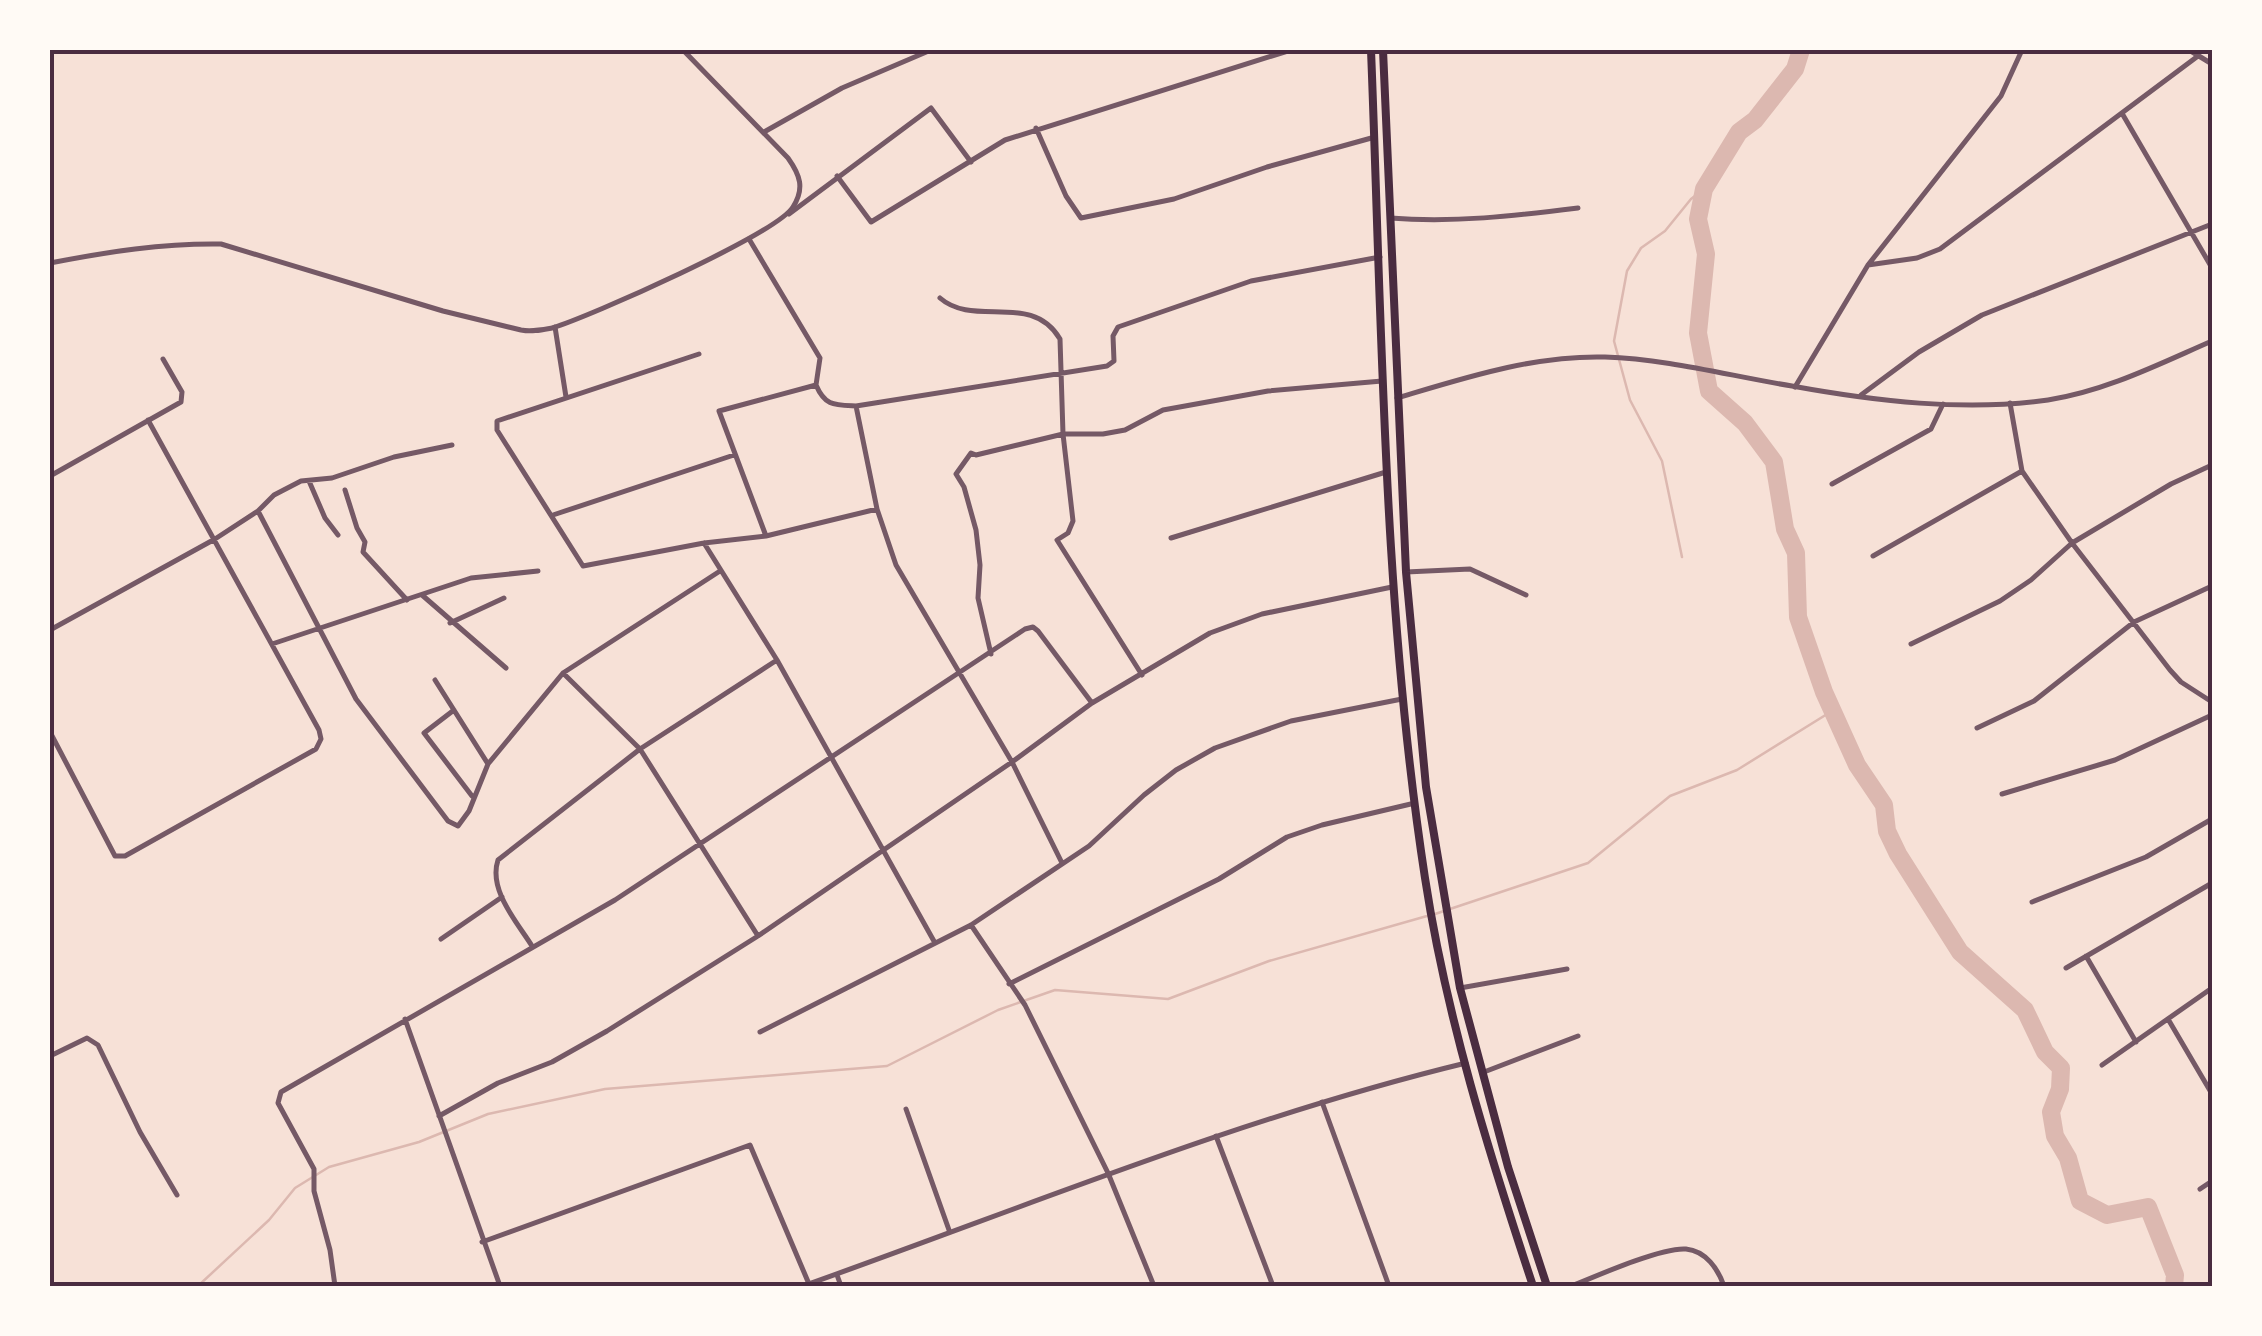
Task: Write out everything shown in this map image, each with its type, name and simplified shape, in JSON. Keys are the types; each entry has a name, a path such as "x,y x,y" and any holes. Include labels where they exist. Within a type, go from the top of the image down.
{"highway":[{"path":"1371,50 1395,586 1402,699 1415,804 1439,948 1466,1062 1533,1286"},
{"path":"1383,50 1406,572 1426,787 1460,988 1481,1073 1547,1286"},
{"path":"1466,1062 1478,1060"}],"street":[{"path":"683,50 788,158 800,178 798,198 786,216"},
{"path":"764,132 842,88 930,50"},
{"path":"837,176 871,222 1005,140 1291,50"},
{"path":"1795,387 1868,265 2001,96 2021,50"},
{"path":"2188,50 2212,64"},
{"path":"1868,265 1917,258 1940,249 2198,56"},
{"path":"50,263 112,251 221,244 531,332 590,314 749,239 931,108 971,162"},
{"path":"2123,115 2212,268"},
{"path":"1036,128 1066,196 1082,218 1174,199 1267,167 1375,137"},
{"path":"1390,218 1490,220 1578,208"},
{"path":"1861,395 1919,352 1982,315 2212,224"},
{"path":"749,239 820,358 816,385 821,398 856,406 1112,364 1113,336 1118,327 1251,281 1380,257"},
{"path":"940,298 964,311 985,309 1038,317 1052,326 1060,339 1062,434 1073,521 1068,533 1057,540 1142,674"},
{"path":"555,327 566,396"},
{"path":"1398,398 1486,371 1601,357 1861,395 1943,404 2010,404 2051,399 2134,376 2212,341"},
{"path":"699,354 500,418 495,425 583,566 704,543 766,536 877,510"},
{"path":"50,476 177,405 183,398 164,359"},
{"path":"991,654 978,598 976,530 956,474 971,453 1062,434 1125,430 1162,410 1268,391 1385,380"},
{"path":"766,536 718,411 816,385"},
{"path":"1832,484 1931,429 1937,424 1943,404"},
{"path":"2010,404 2022,471 2072,543 2182,682 2212,702"},
{"path":"856,406 877,510 896,565 1012,762 1062,863"},
{"path":"50,732 115,856 125,856 316,749 321,739 148,420"},
{"path":"50,630 214,539 258,511 274,495 301,481 332,478 394,456 452,445"},
{"path":"553,515 734,455"},
{"path":"1911,644 2000,601 2031,580 2072,543 2212,465"},
{"path":"1171,538 1389,471"},
{"path":"1873,556 2022,471"},
{"path":"309,481 325,518 338,535"},
{"path":"346,490 365,542 363,552 407,600"},
{"path":"258,511 356,699 455,826 469,811 488,764 563,673 720,571"},
{"path":"704,543 777,660 935,943"},
{"path":"1406,572 1470,569 1526,595"},
{"path":"272,644 471,578 538,570"},
{"path":"440,1119 498,1083 544,1066 593,1039 758,936 1092,703 1210,633 1262,614 1395,586"},
{"path":"1977,728 2046,692 2134,622 2212,586"},
{"path":"422,595 506,668"},
{"path":"450,622 504,598"},
{"path":"335,1286 314,1191 314,1169 277,1096 615,900 1025,629 1034,628 1092,703"},
{"path":"532,946 502,898 494,871 498,860 640,749 777,660"},
{"path":"563,673 640,749 758,936"},
{"path":"434,680 488,764"},
{"path":"760,1032 971,925 1115,825 1166,779 1215,748 1291,721 1402,699"},
{"path":"454,710 424,733 472,796"},
{"path":"2002,794 2116,760 2212,714"},
{"path":"1009,984 1219,879 1286,837 1415,804"},
{"path":"2032,902 2146,857 2212,819"},
{"path":"2066,968 2212,883"},
{"path":"441,939 502,898"},
{"path":"971,925 1025,1006 1108,1173 1154,1286"},
{"path":"2086,956 2136,1042"},
{"path":"1460,988 1566,969"},
{"path":"2102,1065 2212,988"},
{"path":"405,1019 500,1286"},
{"path":"2168,1019 2212,1094"},
{"path":"1481,1073 1578,1036"},
{"path":"50,1056 78,1040 88,1038 98,1045 140,1132 177,1195"},
{"path":"482,1242 746,1145 754,1150 806,1285 1216,1136 1466,1062"},
{"path":"1322,1102 1389,1286"},
{"path":"906,1109 949,1230"},
{"path":"1216,1136 1273,1286"},
{"path":"2200,1189 2212,1182"},
{"path":"1572,1286 1611,1270 1686,1249 1705,1257 1724,1286"},
{"path":"837,1275 841,1286"}],"waterway":[{"path":"1801,50 1795,69 1755,120 1739,132 1704,189 1698,219 1706,254 1698,333 1709,391 1745,423 1774,462 1785,529 1796,553 1798,617 1824,692 1857,765 1884,805 1887,831 1898,854 1960,952 2025,1010 2045,1052 2061,1068 2060,1089 2051,1112 2055,1136 2068,1158 2080,1201 2107,1215 2148,1207 2175,1275 2174,1286"},
{"path":"1682,557 1662,461 1630,400 1614,341 1627,271 1641,248 1665,231 1704,189"},
{"path":"1435,914 1588,863 1670,796 1737,770 1832,711"},
{"path":"198,1286 269,1220 295,1188 329,1167 419,1142 488,1114 605,1089 887,1066 998,1010 1055,990 1168,999 1269,961 1427,916"}]}
